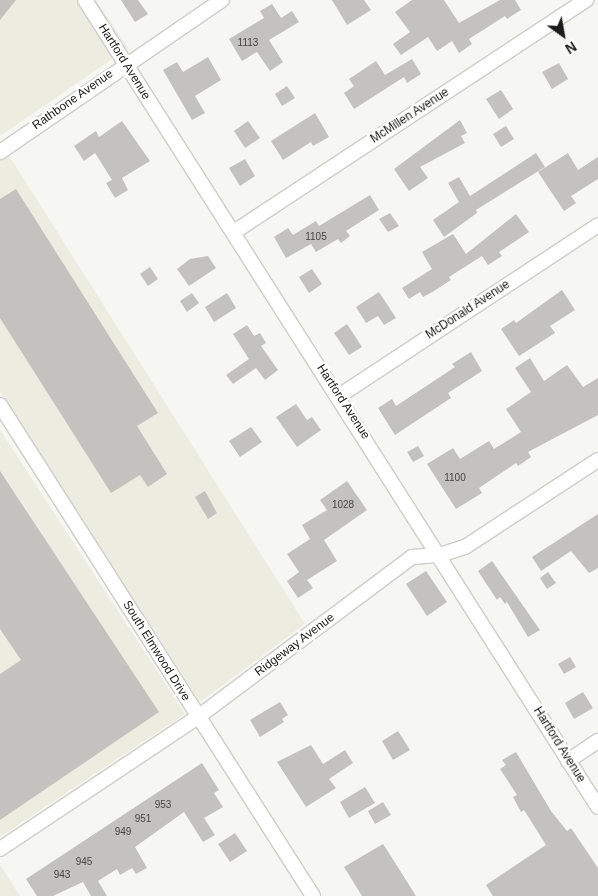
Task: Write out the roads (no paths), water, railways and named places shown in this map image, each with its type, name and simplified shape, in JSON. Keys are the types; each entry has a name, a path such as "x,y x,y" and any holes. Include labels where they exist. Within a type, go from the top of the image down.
{"street":[{"name":"Hartford Avenue","path":"85,0 339,396 598,807"},
{"name":"Rathbone Avenue","path":"0,152 125,64 222,0"},
{"name":"McMillen Avenue","path":"234,232 586,0"},
{"name":"McDonald Avenue","path":"339,396 598,225"},
{"name":"South Elmwood Drive","path":"0,405 313,896"},
{"name":"Ridgeway Avenue","path":"0,849 198,717 412,557 440,555 465,547 598,460"},
{"path":"568,760 598,741"}]}
